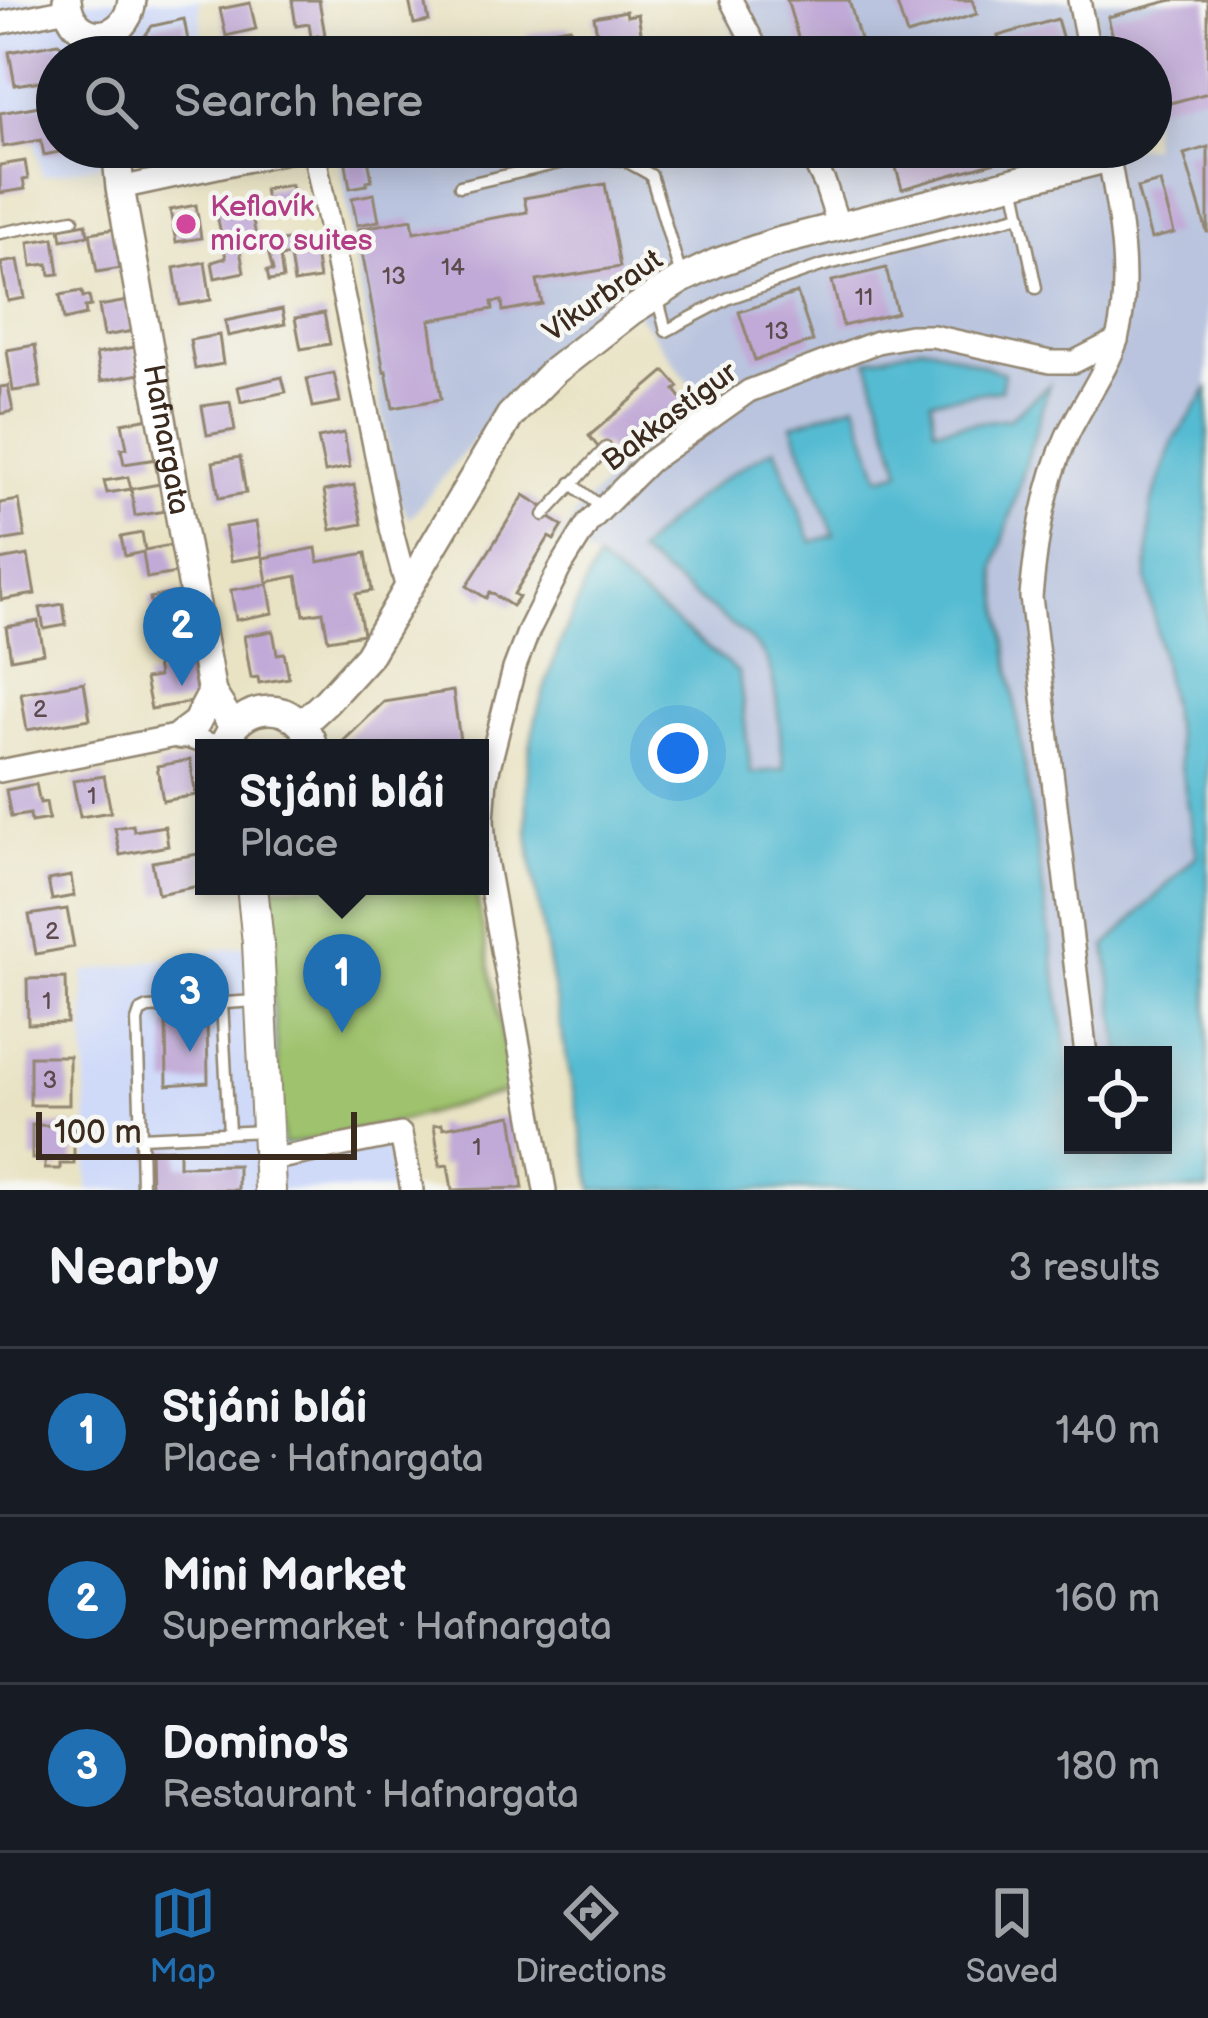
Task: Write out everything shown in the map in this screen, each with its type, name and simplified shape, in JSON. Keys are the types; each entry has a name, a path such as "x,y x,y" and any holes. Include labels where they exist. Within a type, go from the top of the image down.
{"main road":[{"path":"253,895 270,1160"}],"street":[{"path":"114,36 126,21 132,0"},
{"path":"731,0 750,36"},
{"path":"1079,0 1086,36"},
{"path":"0,23 67,4 70,17 91,36"},
{"name":"Hafnargata","path":"118,168 212,693 226,739"},
{"path":"119,188 213,168"},
{"path":"315,168 406,589"},
{"path":"817,168 839,227"},
{"name":"Víkurbraut","path":"308,736 326,702 368,656 510,416 591,340 657,294 716,263 777,242 1056,168"},
{"path":"1085,1046 1031,597 1035,551 1065,440 1117,340 1124,275 1111,168"},
{"name":"Bakkastígur","path":"489,767 529,630 560,568 601,507 649,462 749,391 877,342 910,336 933,336 1050,362 1074,362 1117,340"},
{"path":"180,736 196,723 212,693"},
{"path":"227,739 243,717 267,710 292,716 308,736"},
{"path":"0,770 180,736 214,739"},
{"name":"Bakkastígur","path":"489,877 545,1190"},
{"path":"270,1160 401,1134 412,1190"}],"lane":[{"path":"460,186 538,168"},
{"path":"638,168 651,176 682,279"},
{"path":"1014,181 1036,288"},
{"path":"657,294 666,331 728,298 821,266 1021,215"},
{"path":"0,233 74,219"},
{"path":"544,515 606,448"},
{"path":"571,483 601,507"},
{"path":"142,1190 140,1012 261,1000"},
{"path":"222,1003 229,1132"},
{"path":"141,1137 229,1132 270,1160"}],"shaded area":[{"path":"0,0 199,0 202,36 36,36 36,146 34,136 0,140"},
{"path":"718,0 1208,0 1208,389 1173,442 1151,505 1147,579 1197,855 1106,946 1120,1046 1066,1046 995,568 1048,387 1010,418 934,429 930,400 1001,390 1003,373 933,347 869,360 902,471 880,478 835,534 812,543 775,448 706,488 637,553 746,636 768,663 784,769 751,773 597,560 560,541 580,507 643,449 705,404 627,299 543,365 409,519 396,493 341,168 1172,168 1172,36 736,36"},
{"path":"40,168 84,168 42,176"},
{"path":"272,941 284,1144 382,1126 394,1190 88,1190 84,972"}],"green space":[{"path":"266,895 477,895 512,1090 382,1126 283,1145"}],"water":[{"path":"933,347 1004,373 1001,390 931,400 935,428 1010,418 1049,385 995,568 1066,1046 1064,1154 1172,1154 1172,1046 1120,1046 1106,946 1197,855 1147,579 1151,505 1173,442 1208,389 1208,1190 593,1190 538,905 527,820 530,750 543,694 597,560 739,673 751,773 784,769 776,697 764,656 746,636 637,553 701,494 775,448 812,542 834,535 792,425 856,403 880,477 901,471 868,360"}],"building":[{"path":"292,0 319,0 325,35 311,36 309,24 296,26"},
{"path":"409,0 425,0 429,21 414,24"},
{"path":"787,0 849,0 859,36 798,36"},
{"path":"972,0 977,14 907,35 896,1"},
{"path":"1172,0 1208,0 1208,93 1172,102 1172,36 1113,36 1108,17"},
{"path":"250,3 256,29 226,36 220,9"},
{"path":"626,11 627,16 638,14 642,36 597,36 594,17"},
{"path":"184,19 187,36 145,36 152,26"},
{"path":"1057,19 1062,36 998,36"},
{"path":"570,27 571,36 527,36"},
{"path":"36,47 36,82 15,85 9,52"},
{"path":"36,107 36,141 3,147 0,113"},
{"path":"1208,147 1208,232 1207,232 1184,154"},
{"path":"25,161 25,189 0,193 0,165"},
{"path":"347,168 370,168 372,180 350,188"},
{"path":"896,168 975,168 902,189"},
{"path":"1160,182 1174,233 1151,239 1137,188"},
{"path":"605,184 620,267 537,281 542,304 503,311 502,301 492,302 493,309 430,320 441,399 393,408 358,229 412,219 414,232 527,212 524,198"},
{"path":"291,185 296,214 269,218 264,189"},
{"path":"374,194 379,221 357,225 352,198"},
{"path":"229,197 233,215 251,211 258,246 240,250 244,272 215,278 212,262 226,258 214,200"},
{"path":"196,205 201,238 176,242 170,210"},
{"path":"86,223 88,235 62,240 60,228"},
{"path":"114,229 121,268 97,272 90,233"},
{"path":"54,238 59,274 50,275 48,264 32,266 29,242"},
{"path":"289,240 291,255 280,257 283,279 269,281 267,271 273,271 266,243"},
{"path":"315,253 319,279 294,283 290,256"},
{"path":"18,260 25,298 8,301 1,263"},
{"path":"205,262 211,300 180,305 174,268"},
{"path":"886,268 897,313 843,326 832,281"},
{"path":"82,291 91,306 85,307 86,315 64,320 60,295"},
{"path":"797,293 813,341 755,360 739,312"},
{"path":"128,301 133,331 104,336 99,306"},
{"path":"282,309 285,324 228,336 225,321"},
{"path":"324,313 330,344 301,349 295,318"},
{"path":"219,335 223,364 195,369 190,340"},
{"path":"35,345 41,387 13,391 7,350"},
{"path":"135,347 140,374 101,381 96,354"},
{"path":"665,371 686,404 618,462 589,436"},
{"path":"334,373 340,402 313,407 307,379"},
{"path":"282,377 286,392 241,402 238,387"},
{"path":"8,386 13,411 0,414 0,387"},
{"path":"230,402 235,430 207,435 202,406"},
{"path":"150,418 157,459 124,464 121,449 127,448 122,423"},
{"path":"344,433 350,467 325,472 318,438"},
{"path":"240,457 246,493 219,498 213,462"},
{"path":"128,477 131,489 107,493 104,481"},
{"path":"160,484 165,511 135,516 131,489"},
{"path":"354,485 362,524 331,530 324,491"},
{"path":"524,495 563,526 554,540 549,537 514,594 519,597 512,606 490,592 486,598 467,586"},
{"path":"19,500 25,537 0,541 0,503"},
{"path":"256,522 262,556 231,561 225,527"},
{"path":"142,533 145,550 171,545 176,573 147,578 143,552 125,556 121,537"},
{"path":"316,548 318,562 366,553 372,591 356,594 363,634 328,640 323,612 304,615 297,576 267,582 263,558"},
{"path":"28,555 35,594 1,600 0,560"},
{"path":"268,584 273,613 236,620 231,590"},
{"path":"179,592 185,627 156,633 150,598"},
{"path":"63,604 66,625 44,629 40,608"},
{"path":"38,621 44,653 11,659 6,627"},
{"path":"273,631 277,654 284,653 289,678 259,683 258,677 251,678 244,636"},
{"path":"188,645 198,701 151,709 145,679 158,677 154,650"},
{"path":"84,682 90,719 27,730 21,693"},
{"path":"453,691 460,739 345,739 384,702"},
{"path":"190,760 195,795 163,801 157,766"},
{"path":"104,776 111,812 80,817 73,781"},
{"path":"36,784 49,819 31,822 30,814 11,817 6,790"},
{"path":"133,825 134,831 165,826 168,846 120,855 115,828"},
{"path":"195,855 195,887 158,894 152,862"},
{"path":"71,876 74,896 52,900 48,880"},
{"path":"67,909 74,947 36,954 29,915"},
{"path":"66,978 67,1023 28,1024 27,979"},
{"path":"178,1018 207,1018 208,1082 167,1085 166,1023 178,1022"},
{"path":"30,1056 69,1056 69,1105 30,1105"},
{"path":"512,1115 523,1188 452,1190 448,1165 440,1166 434,1125 443,1128"},
{"path":"32,1125 74,1126 74,1164 45,1169 45,1159 32,1159"},
{"path":"179,1149 179,1166 238,1165 238,1190 151,1190 150,1150"}],"place":[{"name":"Keflavík micro suites","path":"186,224"},
{"name":"Mini Market","path":"182,686"},
{"name":"Stjáni blái","path":"342,1033"},
{"name":"Domino's","path":"190,1052"}]}
